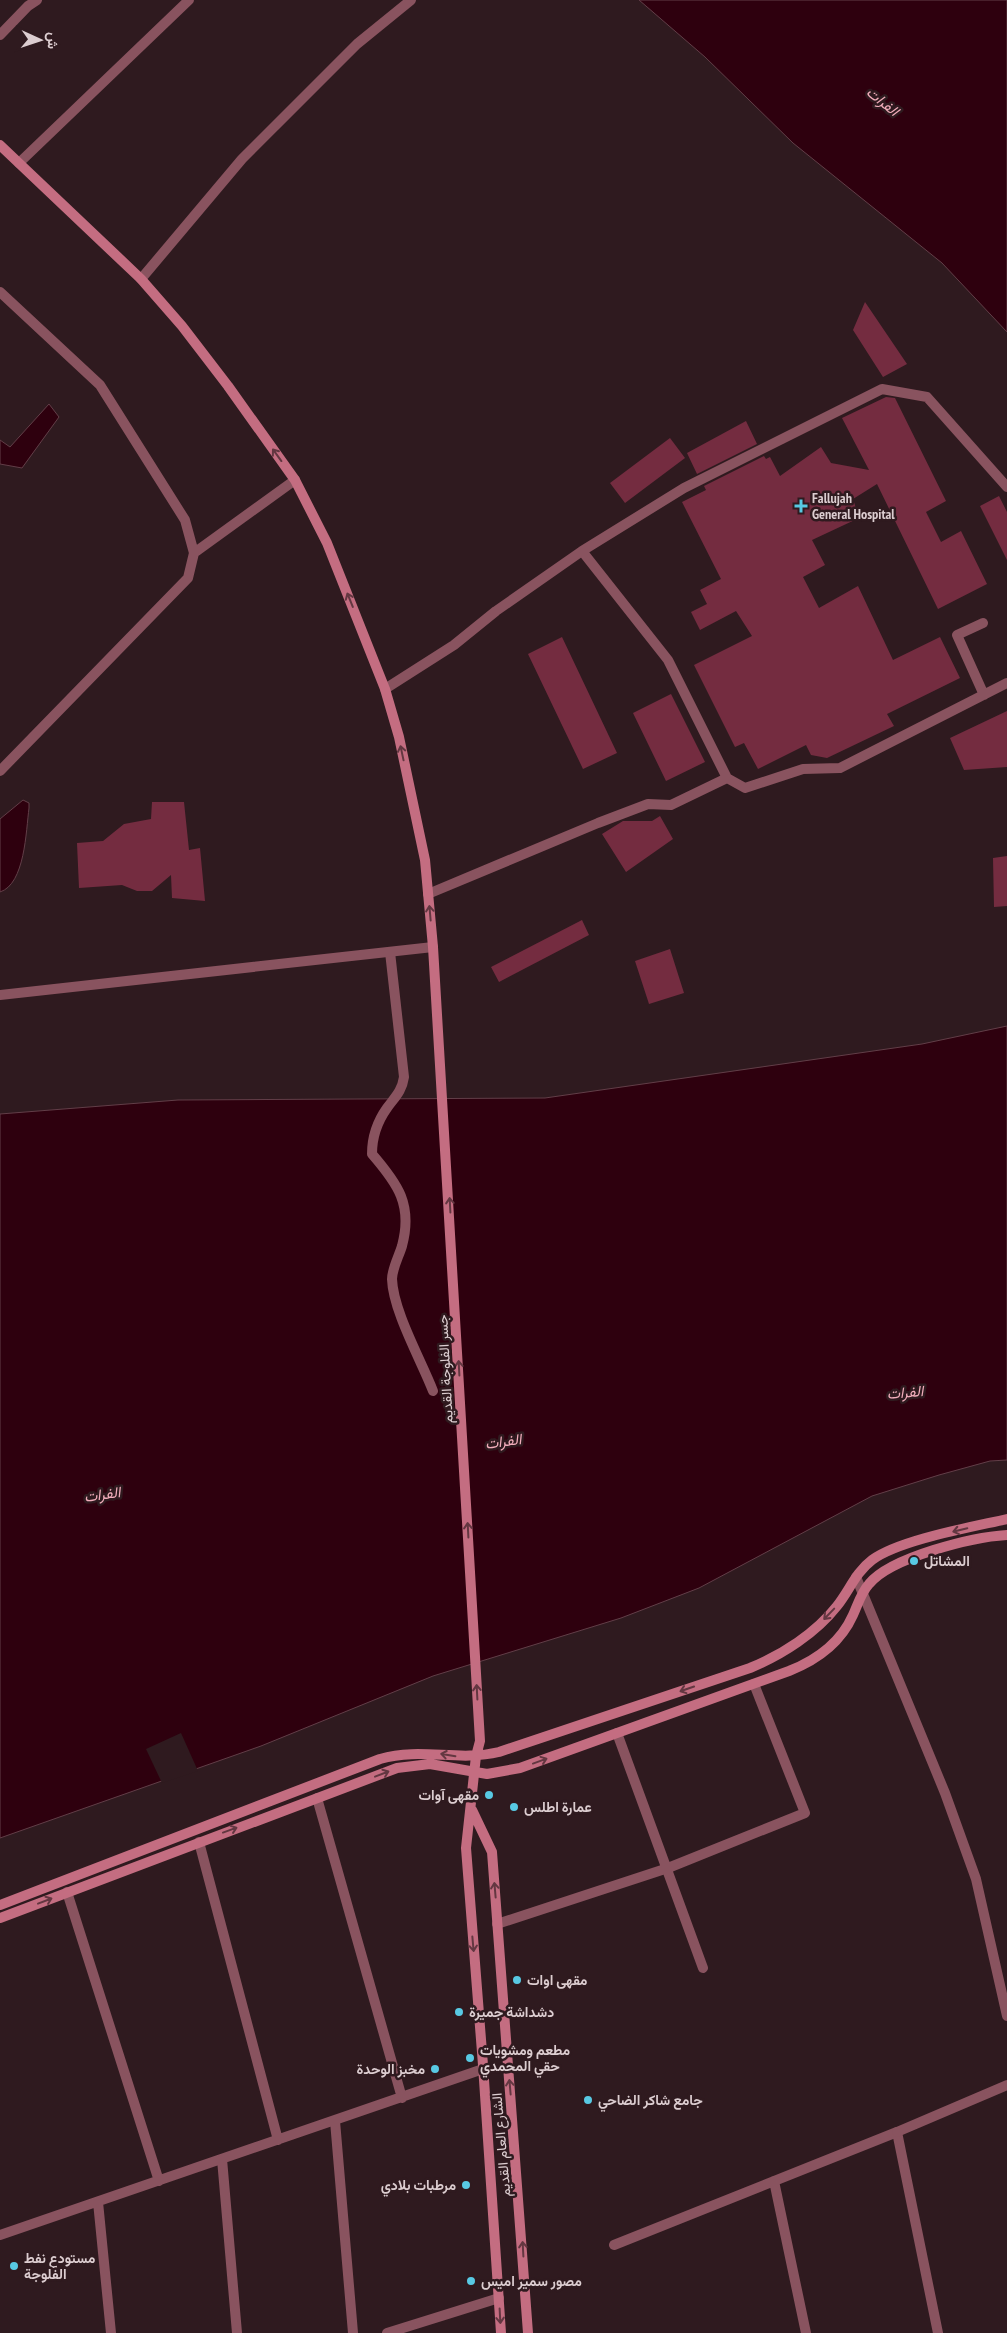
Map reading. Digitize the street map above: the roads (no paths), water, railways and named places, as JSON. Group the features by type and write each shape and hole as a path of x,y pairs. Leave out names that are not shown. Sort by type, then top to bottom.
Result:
{"main road":[{"name":"جسر الفلوجة القديم","path":"0,146 142,279 182,326 228,386 295,480 327,543 385,689 399,737 425,860 438,996 480,1741"},
{"path":"0,1905 380,1759 393,1755 422,1752 476,1756 499,1752 763,1663 800,1640 819,1624 836,1607 856,1577 871,1561 892,1549 1007,1519"},
{"path":"0,1918 408,1765 436,1764 474,1773 503,1772 520,1768 801,1667 822,1654 847,1628 862,1593 884,1571 912,1559 963,1542 1007,1535"},
{"name":"الشارع العام القديم","path":"480,1741 476,1756 472,1809 466,1848 483,2069 500,2333"},
{"name":"الشارع العام القديم","path":"472,1809 492,1852 528,2333"}],"street":[{"path":"0,35 28,6 37,0"},
{"path":"19,163 189,0"},
{"path":"142,279 242,158 357,44 411,0"},
{"path":"0,292 100,385 185,520 194,553 188,578 0,771"},
{"path":"385,689 454,645 496,611 582,551 684,488 882,389 927,397 1007,487"},
{"path":"194,553 295,480"},
{"path":"582,551 668,660 727,778 745,788 803,769 840,768 1007,683"},
{"path":"984,622 957,635 984,695"},
{"path":"428,894 631,810 648,804 671,805 727,778"},
{"path":"0,995 433,947"},
{"path":"390,952 404,1077 403,1088 386,1109 372,1138 372,1154 394,1179 406,1208 406,1229 392,1278 400,1311 433,1391"},
{"path":"856,1577 945,1792 976,1879 1007,2016"},
{"path":"498,1924 668,1868 805,1813 754,1684"},
{"path":"618,1733 703,1968"},
{"path":"317,1798 402,2098"},
{"path":"199,1842 278,2140"},
{"path":"67,1892 159,2181"},
{"path":"0,2235 483,2069"},
{"path":"614,2245 897,2132 1007,2085"},
{"path":"335,2120 354,2333"},
{"path":"897,2132 938,2333"},
{"path":"222,2159 237,2333"},
{"path":"774,2181 806,2333"},
{"path":"98,2202 111,2333"},
{"path":"387,2333 499,2298"}],"water":[{"name":"الفرات","path":"639,0 1007,0 1007,332 942,263 793,143 705,57"},
{"path":"49,404 59,417 22,468 0,464 0,440 10,447"},
{"path":"23,800 29,803 29,808 23,856 15,879 0,892 0,819"},
{"name":"الفرات","path":"1007,1026 1007,1460 990,1461 872,1496 699,1588 621,1618 433,1676 261,1746 0,1838 0,1114 178,1100 545,1098 922,1044"}],"place":[{"name":"Fallujah General Hospital","path":"801,506"},
{"name":"المشاتل","path":"914,1561"},
{"name":"مقهى آوات","path":"489,1795"},
{"name":"عمارة اطلس","path":"514,1807"},
{"name":"مقهى اوات","path":"517,1980"},
{"name":"دشداشة جميرة","path":"459,2012"},
{"name":"مطعم ومشويات حقي المحمدي","path":"470,2058"},
{"name":"مخبز الوحدة","path":"435,2069"},
{"name":"جامع شاكر الضاحي","path":"588,2100"},
{"name":"مرطبات بلادي","path":"466,2185"},
{"name":"مستودع نفط الفلوجة","path":"14,2266"},
{"name":"مصور سمير اميس","path":"471,2281"}]}
